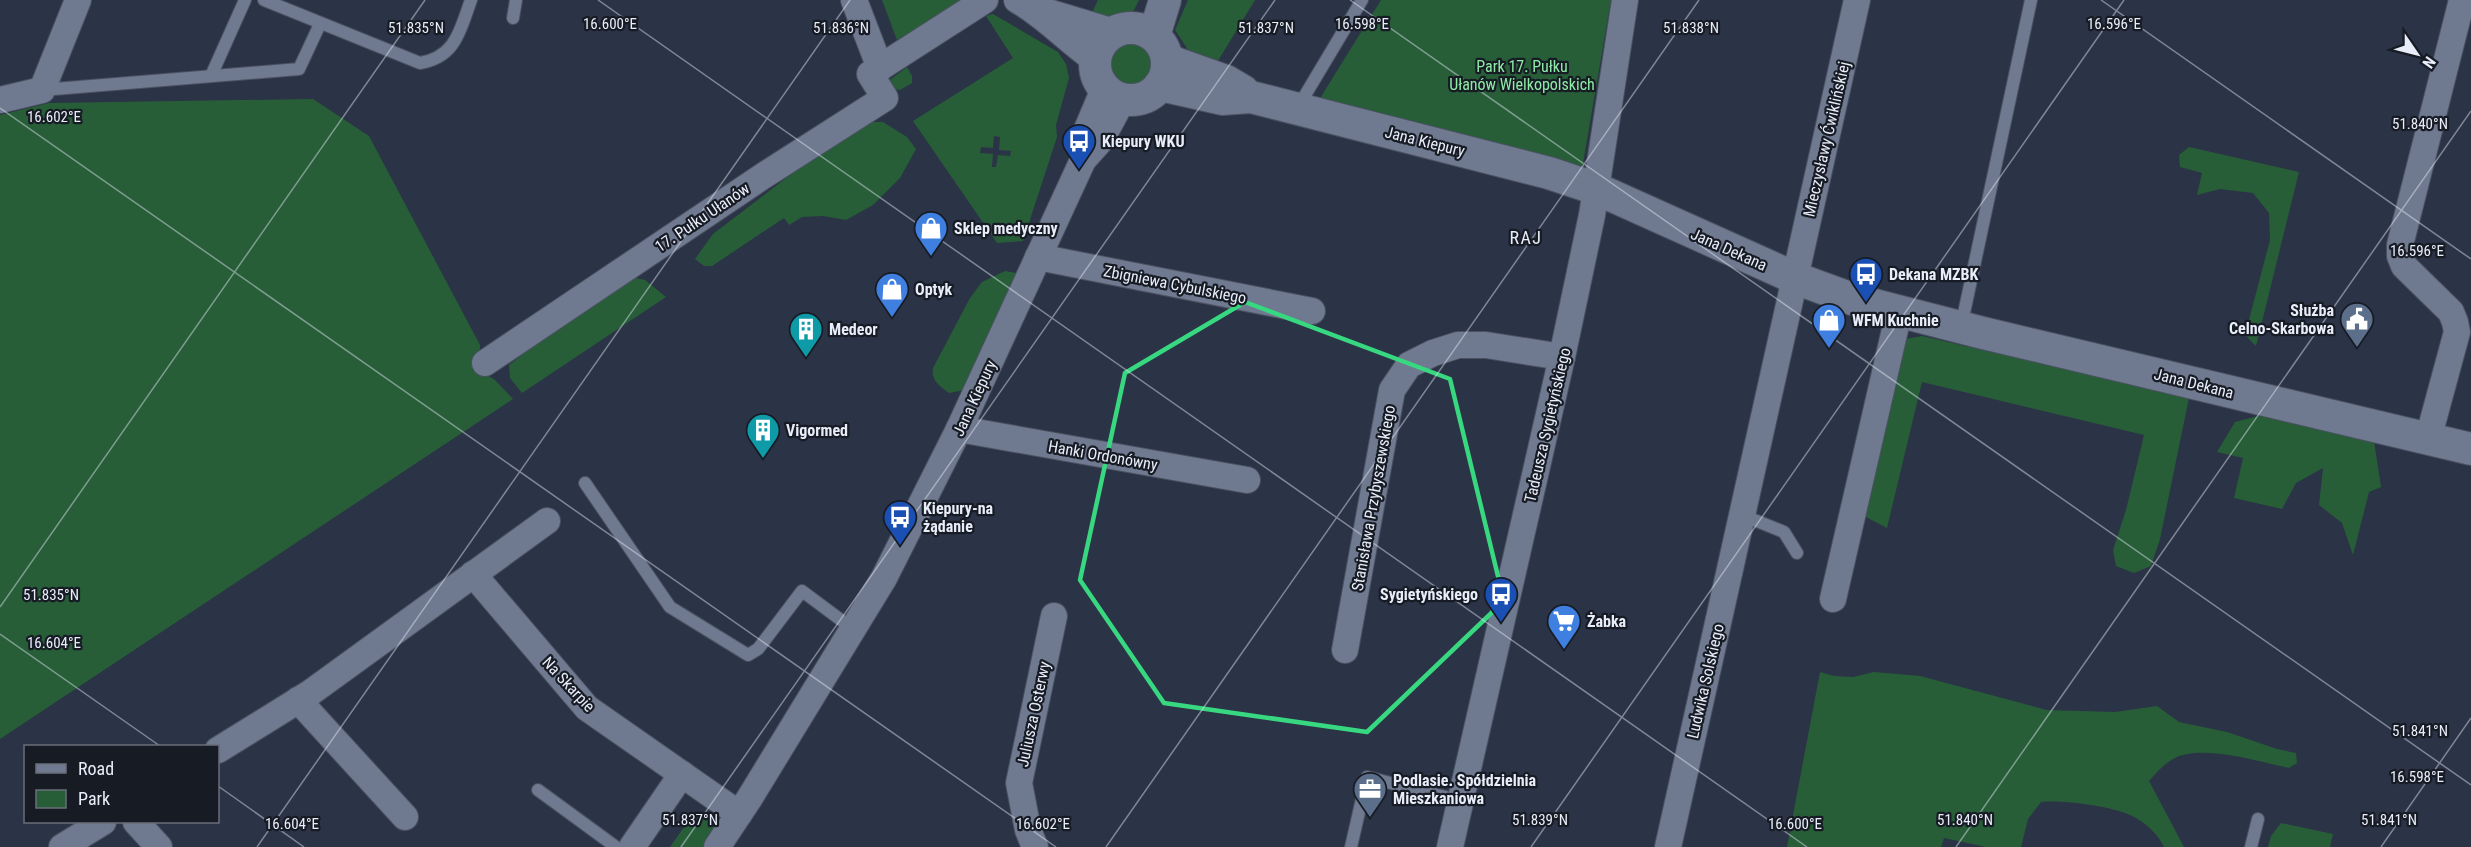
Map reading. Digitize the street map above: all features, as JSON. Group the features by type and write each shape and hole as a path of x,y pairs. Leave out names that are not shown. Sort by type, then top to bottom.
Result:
{"street":[{"path":"0,100 42,90 78,0"},
{"path":"854,0 875,71 985,0"},
{"path":"1023,3 1107,83 1140,99 1154,92 1146,40 1165,0"},
{"name":"Tadeusza Sygietyńskiego","path":"1450,847 1562,357 1597,189 1625,0"},
{"name":"Mieczysławy Ćwiklińskiej","path":"1795,278 1857,0"},
{"path":"2428,439 2457,332 2451,312 2404,266 2400,245 2462,0"},
{"path":"1023,3 1146,40"},
{"path":"1107,83 1102,42 1146,40"},
{"name":"Jana Kiepury","path":"1146,40 1222,99 1251,97 1550,173 1597,189"},
{"name":"17. Pułku Ułanów","path":"485,363 763,176 885,98 875,71"},
{"name":"Jana Kiepury","path":"717,847 884,578 959,429 1083,160 1101,140 1107,83"},
{"name":"Jana Dekana","path":"1597,189 1795,278 1855,300 2471,449"},
{"name":"Zbigniewa Cybulskiego","path":"1038,257 1312,311"},
{"name":"Ludwika Solskiego","path":"1668,847 1795,278"},
{"path":"1833,599 1899,312"},
{"name":"Stanisława Przybyszewskiego","path":"1345,650 1392,390 1409,365 1433,353 1458,345 1486,345 1562,357"},
{"name":"Hanki Ordonówny","path":"959,429 1247,480"},
{"path":"219,749 298,700 547,521"},
{"name":"Na Skarpie","path":"473,574 587,708 739,814"},
{"name":"Juliusza Osterwy","path":"1035,847 1028,830 1018,783 1054,616"},
{"path":"298,700 405,817"},
{"path":"632,847 682,774"},
{"path":"62,847 101,823"},
{"path":"137,823 159,847"}],"lane":[{"path":"211,76 245,0"},
{"path":"264,0 420,63 435,61 456,41 471,0"},
{"path":"513,18 516,0"},
{"path":"1297,109 1362,0"},
{"path":"1961,327 2031,0"},
{"path":"42,90 299,69 321,24"},
{"path":"585,483 670,607 748,655 758,649 802,591 853,629"},
{"path":"1742,515 1784,532 1797,553"},
{"path":"1351,847 1367,777 1461,801"},
{"path":"538,790 616,847"},
{"path":"2251,847 2258,819"}],"highlighted area":[{"path":"1245,302 1450,379 1504,601 1367,732 1164,703 1080,580 1125,373"}],"green space":[{"path":"882,0 963,0 897,40"},
{"path":"1098,0 1139,0 1129,20 1090,17"},
{"path":"1188,0 1255,0 1213,69 1194,59 1175,30"},
{"name":"Park 17. Pułku Ułanów Wielkopolskich","path":"1381,0 1611,0 1582,169 1317,103"},
{"path":"993,14 1058,52 1066,64 1069,78 1056,125 1057,137 1023,241 997,243 913,121 1013,58 986,16","holes":["994,136 1000,137 999,150 1011,151 1010,156 998,155 996,167 992,167 993,154 980,153 981,147 993,148"]},
{"path":"1134,42 1146,48 1151,56 1151,74 1146,82 1138,87 1124,88 1116,85 1109,78 1106,60 1109,52 1116,45"},
{"path":"907,67 912,76 912,83 900,90 895,89 887,82"},
{"path":"313,99 369,136 480,345 479,370 495,380 513,399 0,739 0,115 49,103"},
{"path":"859,122 883,122 907,137 916,149 900,178 873,205 846,220 823,216 802,217 789,225 784,218 712,266 704,266 695,259 713,234"},
{"path":"2189,147 2299,172 2256,346 2245,335 2270,240 2269,213 2253,193 2220,189 2197,195 2202,173 2180,167 2179,155"},
{"path":"1005,271 1016,273 1017,277 964,390 949,393 935,380 933,368 970,298 982,282"},
{"path":"631,277 645,280 666,297 522,393 510,378 509,365 531,348 548,330"},
{"path":"1922,336 2189,398 2160,539 2151,566 2134,573 2116,566 2113,550 2126,510 2144,435 1922,382 1887,528 1864,516 1905,339"},
{"path":"2262,415 2374,441 2381,487 2369,492 2353,555 2342,523 2319,505 2323,468 2296,483 2282,509 2234,498 2243,458 2217,452 2235,422"},
{"path":"1820,672 1834,676 1853,677 1874,672 1920,676 2047,710 2115,712 2157,706 2179,722 2227,732 2296,753 2297,763 2289,768 2230,755 2198,753 2185,755 2166,763 2149,781 2184,847 2164,847 2145,824 2121,812 2086,804 2041,802 2028,819 2021,847 1986,847 1944,838 1941,847 1787,847"},
{"path":"701,815 709,816 715,832 708,847 670,847 689,820"},
{"path":"2281,823 2333,834 2330,847 2268,847 2271,836"}],"place":[{"name":"Kiepury WKU","path":"1079,170"},
{"name":"Sklep medyczny","path":"931,257"},
{"name":"Dekana MZBK","path":"1866,303"},
{"name":"Optyk","path":"892,318"},
{"name":"Służba Celno-Skarbowa","path":"2357,348"},
{"name":"WFM Kuchnie","path":"1829,349"},
{"name":"Medeor","path":"806,358"},
{"name":"Vigormed","path":"763,459"},
{"name":"Kiepury-na żądanie","path":"900,546"},
{"name":"Sygietyńskiego","path":"1501,623"},
{"name":"Żabka","path":"1564,650"},
{"name":"Podlasie. Spółdzielnia Mieszkaniowa","path":"1370,818"}],"district":[{"name":"RAJ","path":"1526,238"}]}
